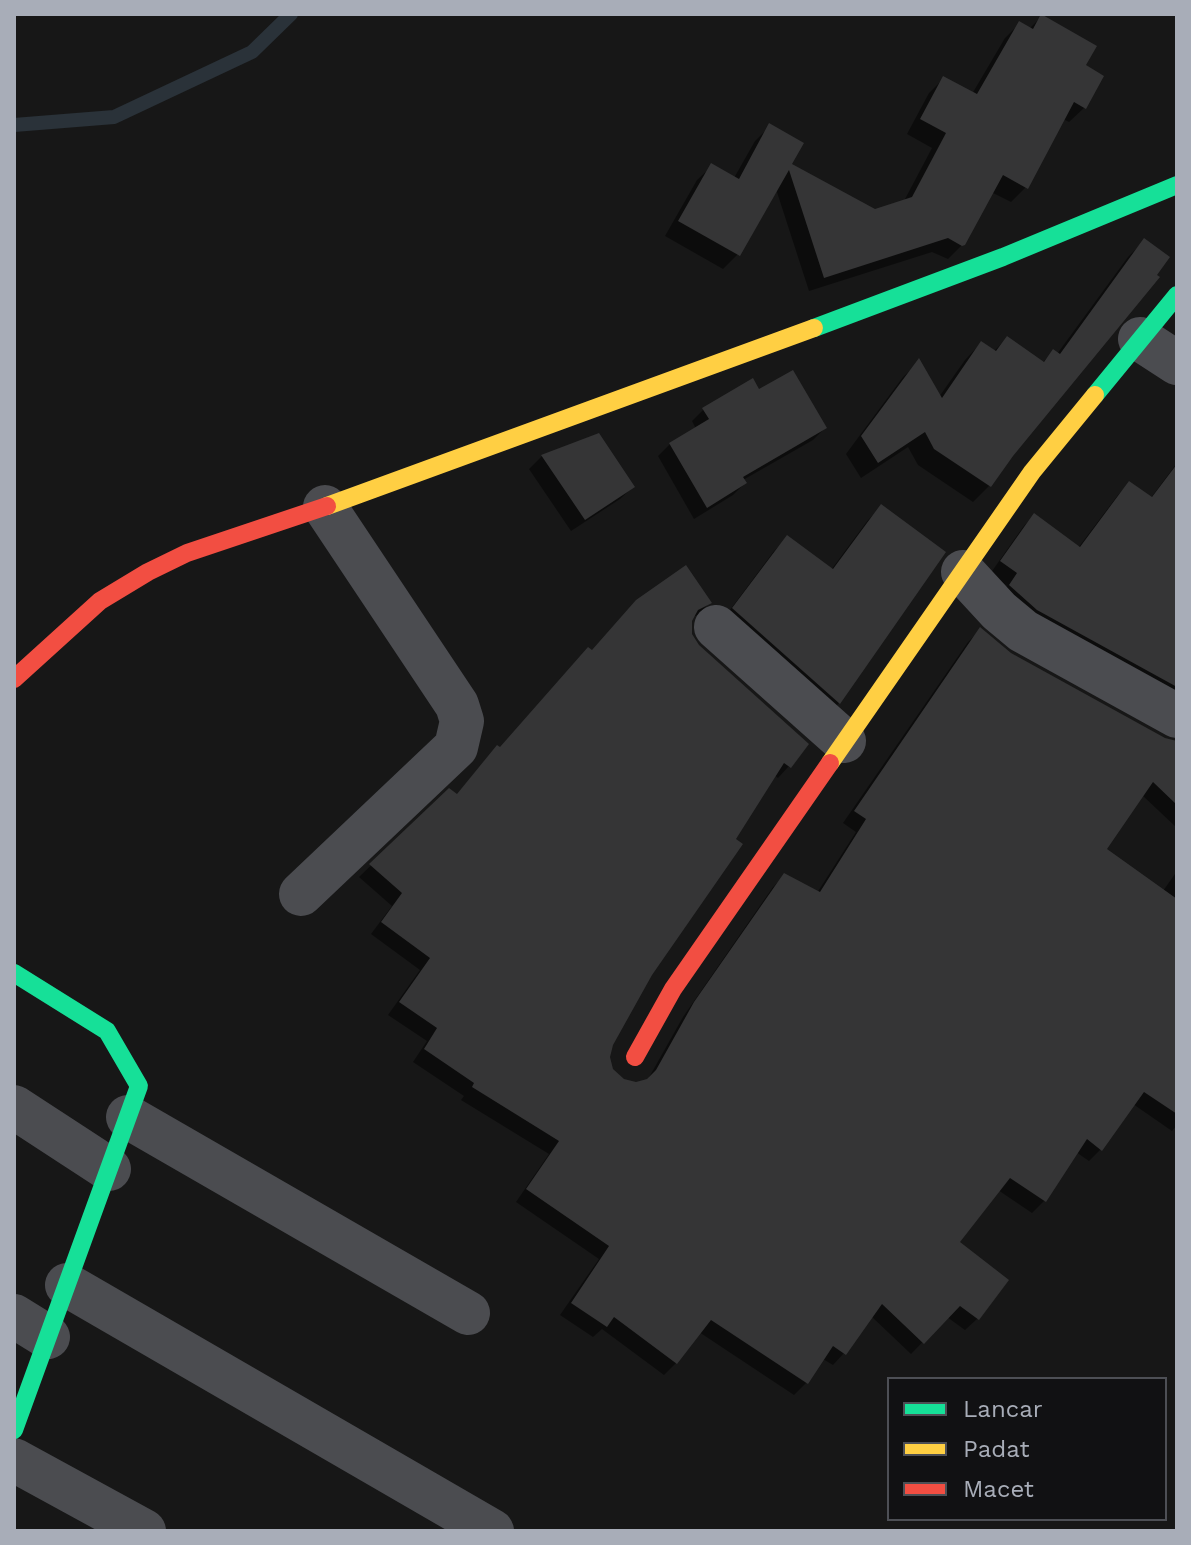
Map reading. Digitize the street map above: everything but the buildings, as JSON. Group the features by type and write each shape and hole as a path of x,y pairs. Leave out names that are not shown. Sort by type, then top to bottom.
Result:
{"street":[{"path":"14,679 100,601 187,553 325,507 893,299 1177,185"},
{"path":"635,1057 673,989 1032,472 1177,295"},
{"path":"1140,339 1177,363"},
{"path":"301,894 456,747 462,721 457,705 325,507"},
{"path":"963,572 999,611 1023,631 1177,716"},
{"path":"716,627 844,741"},
{"path":"14,973 107,1031 139,1086 67,1285 31,1326 14,1430"},
{"path":"14,1107 109,1169"},
{"path":"128,1117 468,1313"},
{"path":"67,1285 492,1531"},
{"path":"14,1460 144,1531"}],"waterway":[{"path":"14,125 114,117 252,52 291,14"}],"traffic: fast":[{"path":"814,328 1003,257 1177,185"},
{"path":"1095,395 1177,295"},
{"path":"14,973 107,1031 139,1086 14,1430"}],"traffic: slow":[{"path":"327,506 814,328"},
{"path":"830,763 1032,472 1095,395"}],"traffic: jam":[{"path":"14,679 100,601 148,572 187,553 327,506"},
{"path":"635,1057 673,989 830,763"}]}
